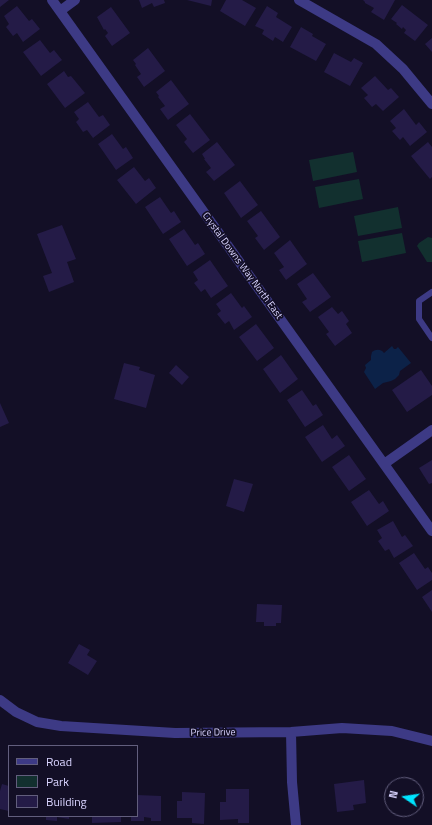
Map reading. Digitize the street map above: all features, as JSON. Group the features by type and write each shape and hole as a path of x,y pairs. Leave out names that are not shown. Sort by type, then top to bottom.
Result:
{"street":[{"name":"Crystal Downs Way North East","path":"52,0 432,531"},
{"path":"60,11 75,0"},
{"path":"299,0 376,44 403,68 432,104"},
{"path":"384,464 432,430"},
{"name":"Price Drive","path":"0,700 16,712 37,722 61,726 175,733 292,732 342,728 392,731 432,741"},
{"path":"292,732 292,782 296,825"}],"lane":[{"path":"432,292 420,301 419,319 432,338"}],"green space":[{"path":"353,152 357,172 313,181 309,160"},
{"path":"359,179 363,199 319,208 315,187"},
{"path":"398,207 402,228 358,236 354,216"},
{"path":"402,233 406,253 362,262 358,241"},
{"path":"428,237 432,238 432,262 427,262 417,246"}],"water":[{"path":"392,346 394,349 398,347 411,363 400,371 399,375 395,379 383,383 375,389 364,372 366,368 365,365 371,360 372,352 378,350 384,353"}],"building":[{"path":"0,0 9,0 0,7"},
{"path":"139,0 164,0 165,3 154,7 152,3 142,8"},
{"path":"187,0 212,0 211,6"},
{"path":"226,0 242,0 256,8 245,26 220,11"},
{"path":"363,0 395,0 384,20 371,12 374,8 365,3"},
{"path":"402,5 428,25 415,41 404,33 406,30 403,27 402,29 391,19"},
{"path":"17,6 29,21 32,19 40,29 23,42 17,33 13,36 6,27 9,24 4,16"},
{"path":"267,6 278,13 276,17 292,27 283,42 275,37 273,41 262,34 264,30 255,26"},
{"path":"111,7 130,33 112,46 105,36 108,33 105,29 104,30 97,17"},
{"path":"301,27 313,34 312,36 326,44 316,61 290,47"},
{"path":"432,38 432,52 425,44"},
{"path":"40,40 50,53 54,50 62,60 41,76 23,52"},
{"path":"148,48 165,71 144,87 137,77 141,74 133,60"},
{"path":"334,53 351,62 354,58 363,63 350,86 324,72"},
{"path":"64,71 68,77 71,76 85,93 65,108 47,84"},
{"path":"375,76 388,90 391,88 399,97 383,111 376,104 372,107 364,98 368,95 361,88"},
{"path":"171,80 189,104 168,120 160,109 165,106 156,92"},
{"path":"88,102 99,117 103,115 110,125 93,138 87,130 83,132 76,122 79,119 74,112"},
{"path":"404,109 416,125 419,122 427,132 410,146 403,137 400,140 392,131 396,128 390,121"},
{"path":"190,114 210,140 193,153 184,142 187,139 176,125"},
{"path":"112,134 123,149 126,147 133,158 116,170 98,144"},
{"path":"217,142 235,165 214,181 206,172 211,168 202,154"},
{"path":"428,142 432,147 432,177 430,179 411,156"},
{"path":"134,167 145,181 149,178 156,188 136,204 117,180"},
{"path":"240,181 258,205 241,218 224,193"},
{"path":"160,197 171,213 174,211 181,222 163,234 145,207"},
{"path":"261,211 280,237 264,250 255,238 258,236 247,221"},
{"path":"62,225 76,259 67,262 74,282 49,292 43,276 52,273 37,234"},
{"path":"184,229 195,245 198,243 205,254 187,266 169,239"},
{"path":"290,240 307,264 286,280 279,270 284,267 274,253"},
{"path":"210,260 228,286 211,298 205,289 201,292 194,283 198,280 193,272"},
{"path":"313,273 331,297 310,312 302,302 307,299 297,284"},
{"path":"231,293 242,308 244,306 252,317 234,330 229,321 225,324 217,314 221,311 216,304"},
{"path":"332,307 338,314 342,311 349,321 346,324 352,333 335,346 326,334 329,332 318,317"},
{"path":"256,324 274,348 257,361 239,337"},
{"path":"281,355 298,379 280,393 263,369"},
{"path":"124,363 140,367 139,370 155,375 146,408 114,399"},
{"path":"176,365 189,377 182,385 169,373"},
{"path":"421,370 432,386 432,395 407,412 392,390"},
{"path":"302,390 313,406 316,404 323,415 305,427 287,400"},
{"path":"0,403 9,423 0,427"},
{"path":"323,425 332,439 337,435 345,446 322,462 305,437"},
{"path":"349,455 366,479 349,491 332,467"},
{"path":"432,460 432,483 429,484 419,468"},
{"path":"234,479 253,484 244,512 226,506"},
{"path":"369,490 379,504 383,501 389,511 367,526 351,502"},
{"path":"393,521 402,537 405,535 413,546 394,558 389,549 385,551 378,541 382,538 377,530"},
{"path":"414,553 425,569 428,567 432,573 432,580 417,590 399,563"},
{"path":"432,590 432,612 422,597"},
{"path":"257,604 282,605 281,623 276,623 276,626 264,626 264,622 256,622"},
{"path":"79,644 90,650 87,655 97,661 88,675 68,663"},
{"path":"364,780 366,803 353,805 354,810 337,812 334,784"},
{"path":"2,784 8,786 8,811 0,809 0,791"},
{"path":"226,789 249,789 249,823 238,823 238,819 220,820 220,802 226,802"},
{"path":"182,792 205,793 204,824 192,823 192,818 177,818 177,801 182,801"},
{"path":"138,795 161,796 161,821 151,821 151,818 144,817 144,821 131,821 131,817 138,817"},
{"path":"46,817 57,817 57,821 46,820"},
{"path":"57,817 69,817 69,819"},
{"path":"92,817 121,817 121,822 92,823"}]}
